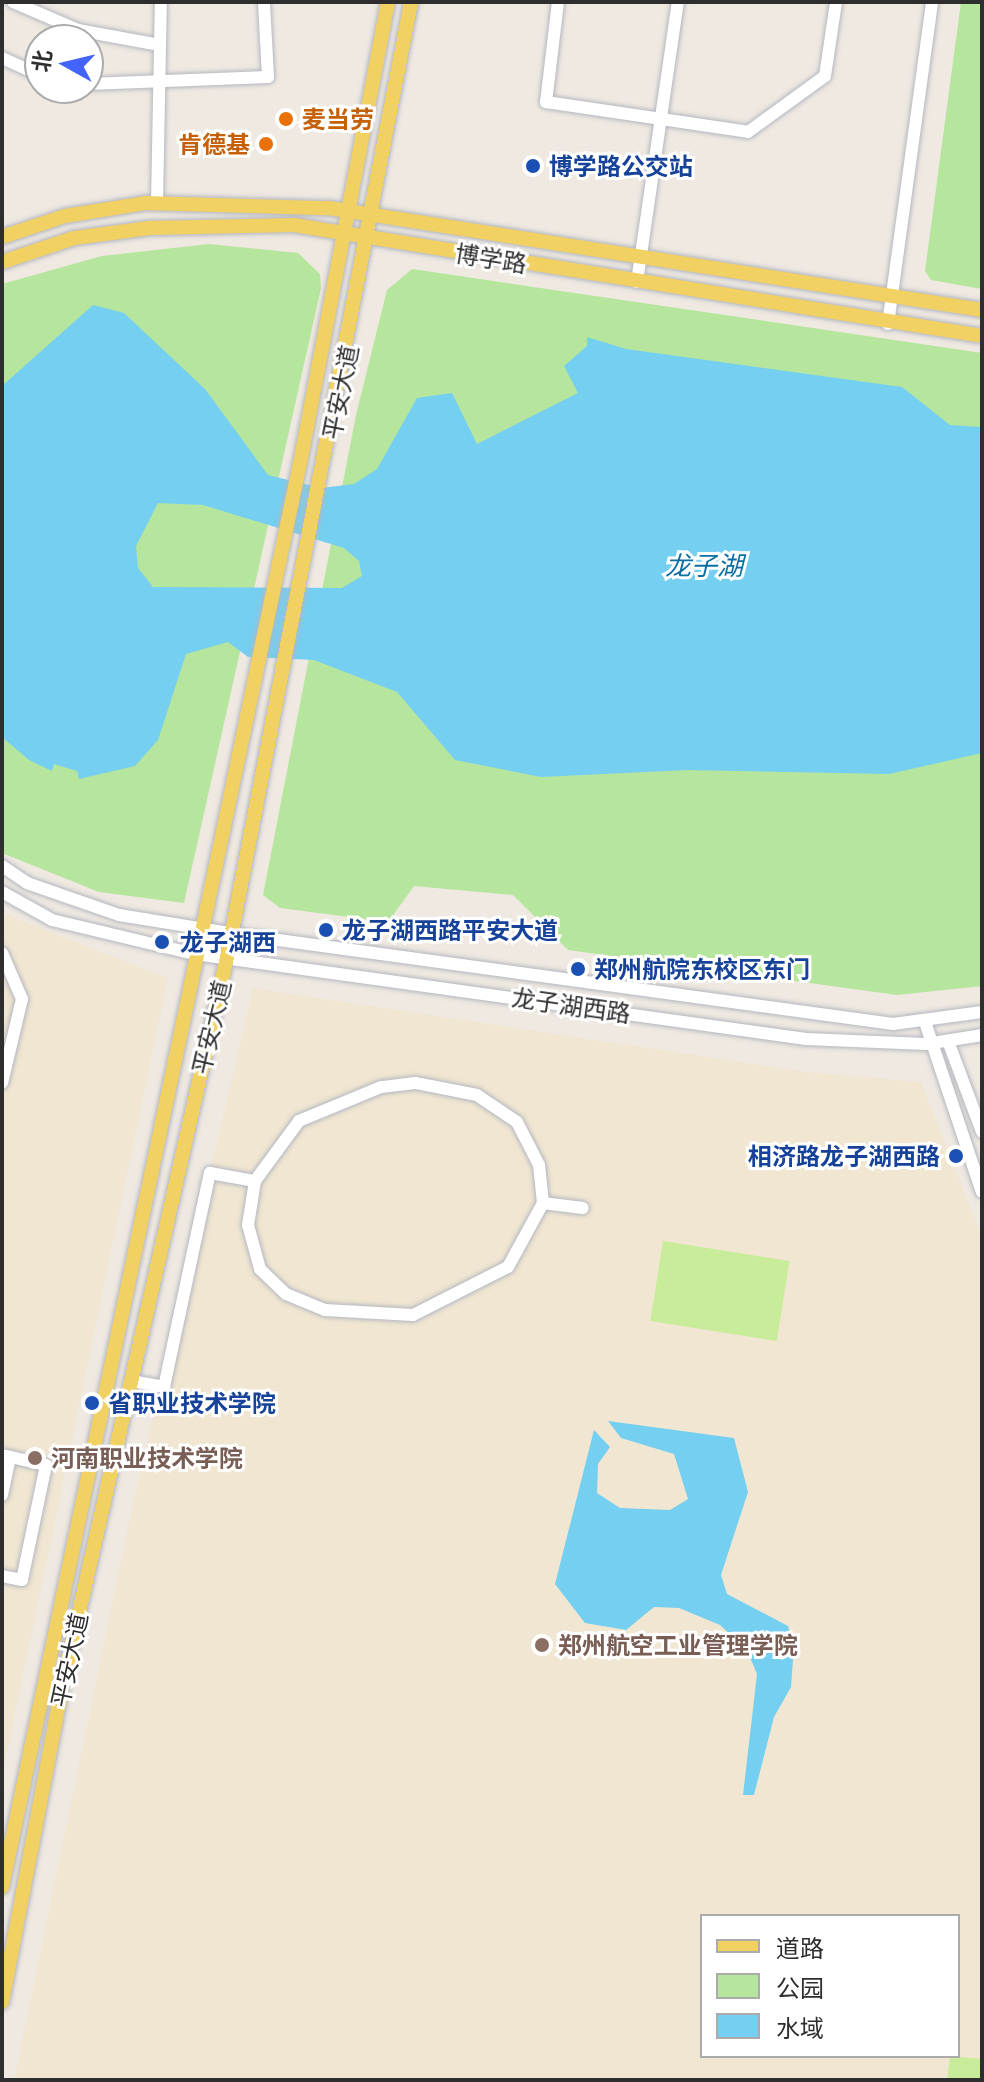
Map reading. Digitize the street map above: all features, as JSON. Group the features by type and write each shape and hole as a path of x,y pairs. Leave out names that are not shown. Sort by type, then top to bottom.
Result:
{"main road":[{"name":"平安大道","path":"2,1887 253,669 301,458 347,233 388,2"},
{"name":"平安大道","path":"2,2002 131,1381 227,957 375,214 411,2"},
{"name":"博学路","path":"2,237 65,216 157,203 351,211 982,310"},
{"name":"博学路","path":"2,262 74,238 149,228 294,225 888,324 982,336"}],"street":[{"path":"13,2 40,15 105,37 160,45"},
{"path":"40,15 46,2"},
{"path":"157,203 161,2"},
{"path":"104,84 268,77 264,2"},
{"path":"558,2 546,102 748,132 825,76 836,2"},
{"path":"637,282 678,2"},
{"path":"888,324 932,2"},
{"path":"2,58 24,68"},
{"name":"龙子湖西路","path":"2,866 27,883 119,915 231,932 606,987 925,1022 982,1012"},
{"name":"龙子湖西路","path":"2,892 52,920 195,954 806,1039 926,1044 982,1035"},
{"path":"2,953 22,999 2,1083"},
{"path":"925,1022 926,1044 982,1192"},
{"path":"948,1041 982,1132"},
{"path":"415,1083 477,1095 517,1122 539,1165 543,1203 508,1267 413,1315 372,1316 325,1310 286,1294 260,1269 248,1225 255,1181 299,1121 381,1087 415,1083"},
{"path":"131,1381 164,1387 210,1173 255,1181"},
{"path":"543,1203 583,1208"},
{"path":"2,1495 6,1456 46,1465 22,1580 2,1576"}],"shaded area":[{"name":"河南职业技术学院","path":"2,913 168,978 2,1776"},
{"name":"郑州航空工业管理学院","path":"253,988 806,1072 921,1082 982,1237 982,2080 14,2080 130,1517"}],"green space":[{"path":"961,2 982,2 982,289 931,280 925,271"},
{"path":"209,244 298,253 320,274 321,288 184,903 99,892 2,853 2,284 102,256"},
{"path":"412,269 982,353 982,986 897,995 568,950 513,895 414,886 388,922 280,908 263,895 356,415 387,290"},
{"path":"663,1241 789,1261 777,1341 650,1321"},
{"path":"950,2058 982,2059 982,2080 947,2080"}],"water":[{"name":"龙子湖","path":"93,305 124,313 205,389 268,475 321,488 354,484 377,469 417,398 452,393 477,444 578,393 564,366 587,346 587,337 626,349 902,387 950,425 982,427 982,753 889,774 688,770 541,777 455,760 397,692 314,660 248,657 228,642 186,654 158,740 135,766 79,779 77,771 54,764 52,771 29,760 2,737 2,386","holes":["158,503 203,505 344,548 359,561 362,576 342,588 153,587 138,568 136,546"]},
{"path":"608,1421 734,1438 748,1492 721,1575 727,1594 788,1626 794,1646 791,1687 774,1717 754,1795 743,1795 757,1674 747,1650 720,1625 679,1608 654,1607 626,1630 585,1623 555,1584 594,1430 610,1447 598,1464 597,1493 620,1508 670,1510 688,1499 674,1454 621,1438"}],"place":[{"name":"麦当劳","path":"286,119"},
{"name":"肯德基","path":"266,144"},
{"name":"博学路公交站","path":"533,166"},
{"name":"龙子湖西路平安大道","path":"326,930"},
{"name":"龙子湖西","path":"162,942"},
{"name":"郑州航院东校区东门","path":"578,969"},
{"name":"相济路龙子湖西路","path":"956,1156"},
{"name":"省职业技术学院","path":"92,1403"},
{"name":"河南职业技术学院","path":"35,1458"},
{"name":"郑州航空工业管理学院","path":"542,1645"}]}
